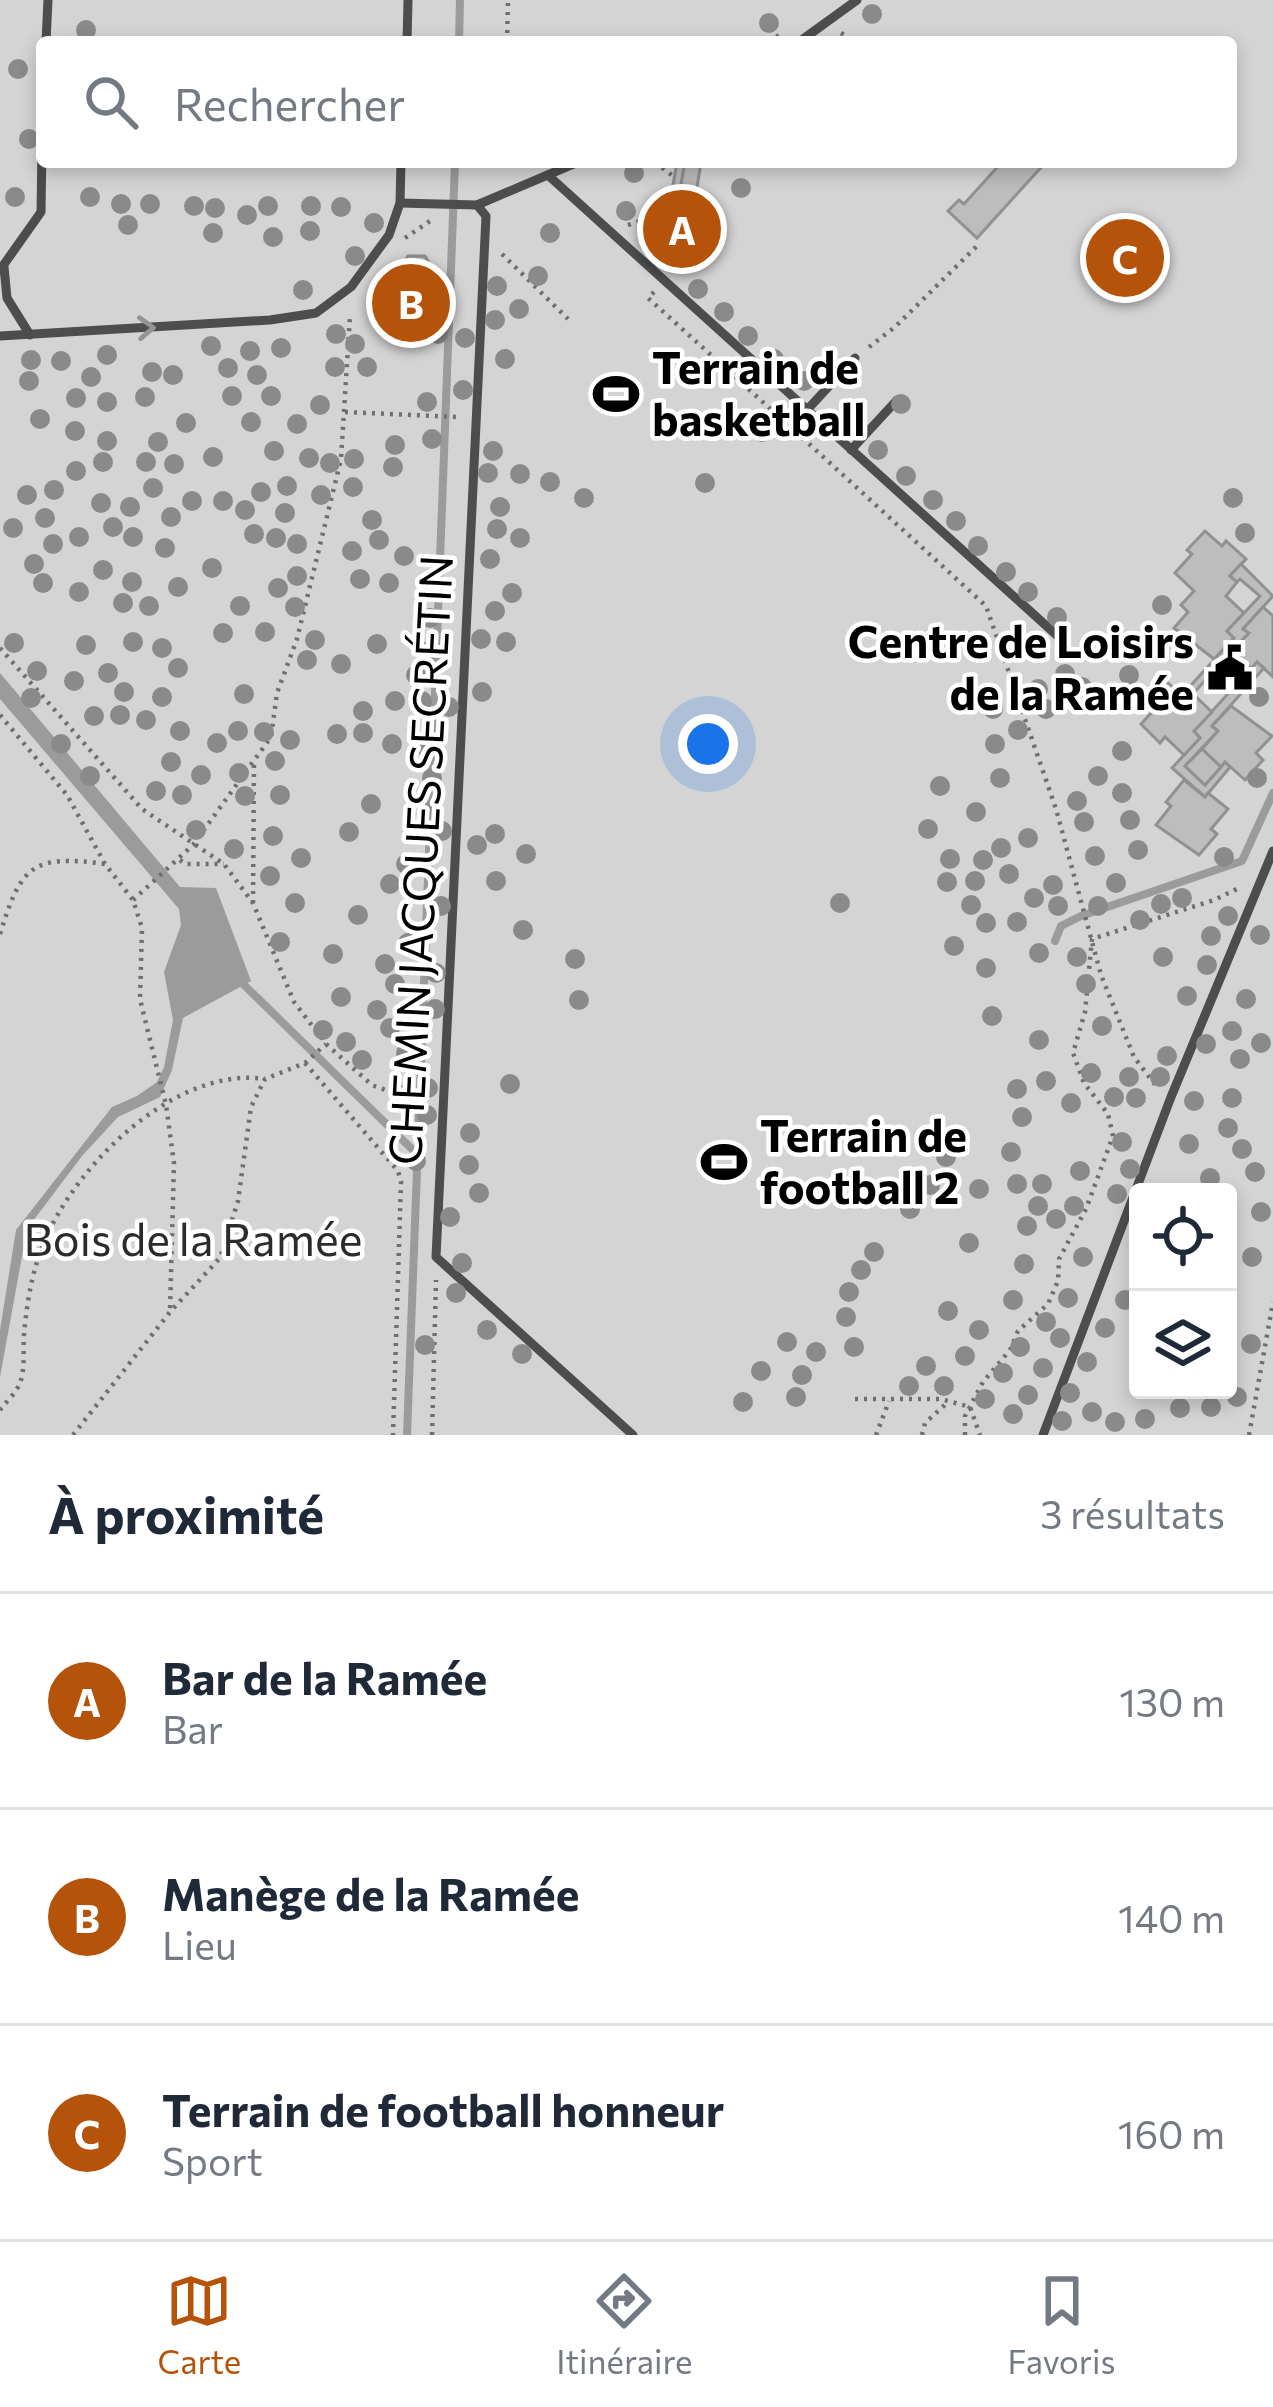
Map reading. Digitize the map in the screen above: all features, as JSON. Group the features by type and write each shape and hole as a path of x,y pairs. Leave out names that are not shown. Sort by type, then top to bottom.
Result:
{"lane":[{"path":"46,36 48,0"},
{"path":"406,36 408,0"},
{"path":"807,36 857,0"},
{"path":"30,334 7,298 2,268 41,212 42,168"},
{"path":"0,336 270,320 316,313 351,287 388,235 400,203 401,168"},
{"path":"400,203 471,204 567,168"},
{"path":"550,177 1062,640"},
{"name":"CHEMIN JACQUES SECRÉTIN","path":"436,1257 487,216 471,204"},
{"path":"807,410 855,358"},
{"path":"851,450 898,400"},
{"path":"1043,1435 1172,1097 1273,850"},
{"path":"436,1257 633,1435"},
{"path":"1048,1423 1055,1435"}],"path":[{"path":"507,36 508,0"},
{"path":"663,168 674,177"},
{"path":"615,236 621,227 668,212"},
{"path":"484,239 568,319"},
{"path":"855,358 895,327 979,244"},
{"path":"664,281 648,298 986,606 1056,808 1101,975 1134,1057 1153,1083 1172,1097"},
{"path":"133,900 193,845 271,737 277,693 297,639 330,513 345,412 350,316"},
{"path":"345,412 450,417"},
{"path":"807,442 823,425"},
{"path":"0,648 142,809 224,864 253,903 294,1002 326,1044 371,1085 414,1104 428,1105"},
{"path":"0,715 67,795 105,864 133,900 142,928 140,998 166,1105 174,1162 170,1312"},
{"path":"253,903 254,765"},
{"path":"0,934 14,890 27,871 50,860 105,864"},
{"path":"180,860 224,864"},
{"path":"1092,939 1214,900 1262,877"},
{"path":"965,1435 970,1407 983,1382 1010,1350 1018,1331 1048,1304 1058,1281 1059,1259 1087,1209 1113,1136 1108,1114 1084,1083 1073,1052 1085,1012 1092,939"},
{"path":"0,1410 20,1385 37,1261 63,1202 101,1155 139,1118 198,1089 250,1077 265,1079 305,1063 326,1044"},
{"path":"305,1063 398,1172 401,1182 393,1435"},
{"path":"73,1435 170,1312 220,1258 238,1201 251,1107 265,1079"},
{"path":"432,1435 436,1257"},
{"path":"1249,1435 1273,1302"},
{"path":"855,1399 949,1401 970,1407"},
{"path":"876,1435 890,1399"},
{"path":"922,1435 925,1423 949,1401"},
{"path":"970,1407 980,1435"}],"green space":[{"name":"Bois de la Ramée","path":"0,0 1273,0 1273,1435 0,1435"}],"shaded area":[{"path":"0,673 180,887 216,888 251,981 183,1018 172,1070 160,1097 118,1117 27,1229 0,1377 0,1330 16,1230 112,1107 157,1082 173,1020 164,972 181,925 179,909 0,699"}],"building":[{"path":"676,168 684,168 680,191 696,194 692,218 676,215 672,240 687,242 686,252 662,248"},
{"path":"684,168 700,168 696,194 680,191"},
{"path":"997,168 1041,168 977,238 948,211 959,200 964,204"},
{"path":"676,215 692,218 687,242 672,240"},
{"path":"408,256 425,256 433,270 423,284 409,282 400,268"},
{"path":"387,288 436,288 435,319 387,318"},
{"path":"1205,531 1246,559 1230,576 1237,582 1226,596 1244,613 1227,631 1234,638 1214,659 1174,628 1188,612 1181,605 1194,591 1175,573 1192,554 1187,550"},
{"path":"1241,564 1273,596 1243,629 1249,633 1187,700 1182,695 1234,638 1227,631 1260,596 1230,576"},
{"path":"1263,607 1273,616 1273,677 1257,662 1252,669 1232,651 1249,633 1243,629"},
{"path":"1257,662 1264,668 1212,726 1218,731 1185,766 1205,785 1225,762 1230,767 1205,797 1172,768 1200,738 1194,731"},
{"path":"1168,683 1187,700 1193,694 1212,712 1194,731 1200,738 1184,755 1165,737 1160,743 1141,724 1155,709 1149,703"},
{"path":"1231,706 1272,736 1256,753 1263,760 1245,780 1202,749 1218,731 1212,726"},
{"path":"1202,749 1221,767 1205,785 1185,766"},
{"path":"1184,780 1228,809 1211,829 1217,834 1199,855 1156,825 1171,806 1166,802"}],"waterway":[{"path":"459,36 460,0"},
{"path":"407,1435 455,168"},
{"path":"1055,941 1061,926 1081,916 1242,861 1273,793"},
{"path":"239,980 417,1154"}],"place":[{"name":"Bar de la Ramée","path":"682,229"},
{"name":"Terrain de football honneur","path":"1125,258"},
{"name":"Manège de la Ramée","path":"411,303"},
{"name":"Terrain de basketball","path":"616,394"},
{"name":"Centre de Loisirs de la Ramée","path":"1230,668"},
{"name":"Terrain de football 2","path":"724,1162"}]}
